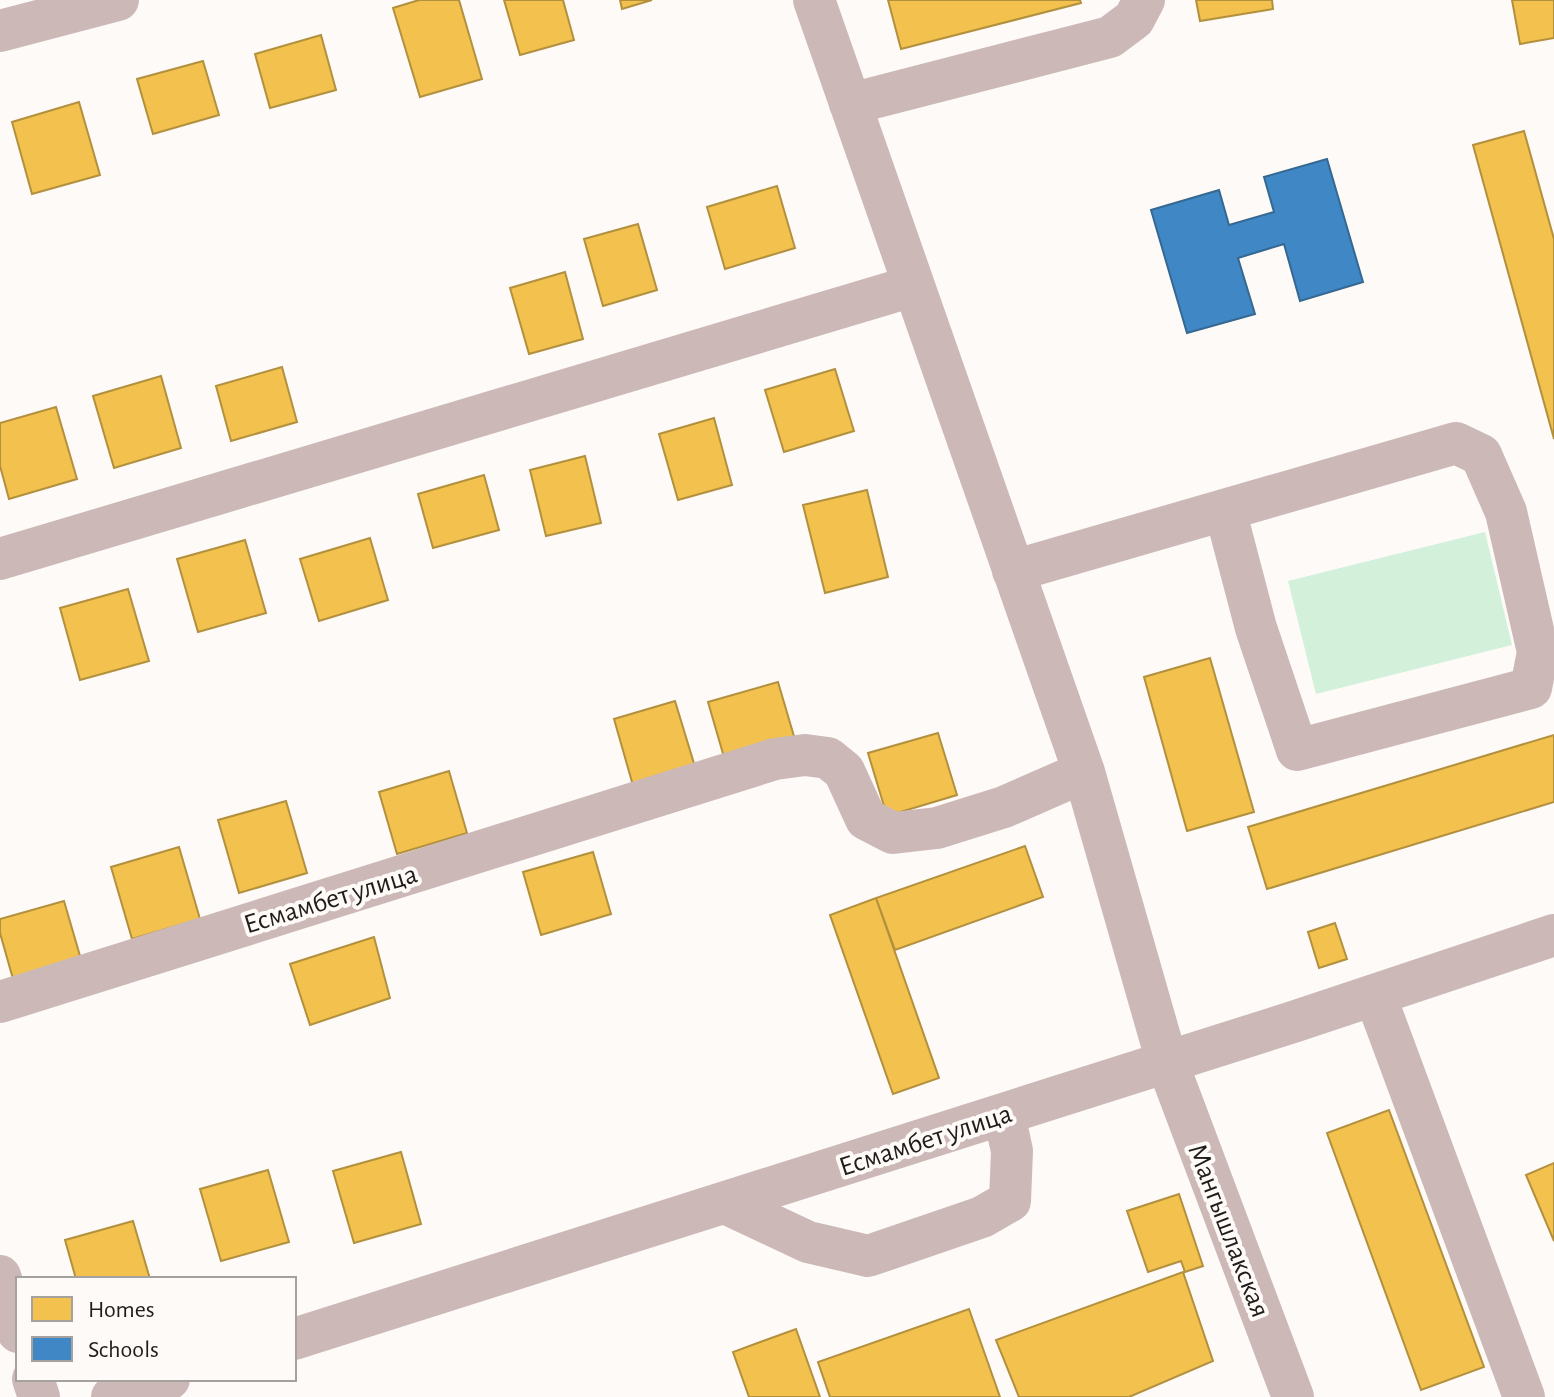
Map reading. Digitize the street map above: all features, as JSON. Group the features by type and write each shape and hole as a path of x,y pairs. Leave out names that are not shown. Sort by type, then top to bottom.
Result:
{"street":[{"path":"0,31 118,0"},
{"name":"Мангышлакская","path":"814,0 1084,772 1167,1062 1293,1397"},
{"path":"850,104 1110,37 1134,19 1144,0"},
{"path":"0,559 913,286"},
{"path":"1013,571 1456,443 1481,455 1506,512 1538,652 1531,688 1297,750 1256,628 1225,510"},
{"name":"Есмамбет улица","path":"0,1002 775,759 805,755 828,758 844,771 866,819 893,833 937,828 1004,807 1084,772"},
{"name":"Есмамбет улица","path":"296,1338 1167,1062 1554,935"},
{"path":"1375,995 1524,1397"},
{"path":"725,1203 808,1242 868,1256 982,1217 1010,1201 1012,1151 1004,1114"},
{"path":"0,1276 16,1326"},
{"path":"112,1397 163,1381"}],"green space":[{"path":"1485,532 1512,645 1316,694 1288,581"}],"building: Homes":[{"path":"419,0 459,0 482,79 420,97 393,8"},
{"path":"504,0 563,0 574,40 520,55"},
{"path":"620,0 652,0 622,9"},
{"path":"888,0 1080,0 1081,3 901,49"},
{"path":"1196,0 1272,0 1273,9 1200,21"},
{"path":"1512,0 1554,0 1554,38 1520,44"},
{"path":"321,35 336,90 270,108 255,54"},
{"path":"203,61 219,115 153,134 137,79"},
{"path":"79,102 100,175 32,194 12,122"},
{"path":"1524,131 1554,239 1554,439 1473,145"},
{"path":"777,186 795,248 725,269 707,207"},
{"path":"638,224 657,290 603,306 584,239"},
{"path":"565,272 583,339 529,354 510,288"},
{"path":"282,367 297,422 231,441 216,386"},
{"path":"835,369 854,431 784,452 765,390"},
{"path":"161,376 181,448 114,468 93,396"},
{"path":"56,407 77,479 9,499 0,466 0,423"},
{"path":"714,418 732,485 678,500 659,434"},
{"path":"585,456 601,523 546,536 530,470"},
{"path":"484,475 499,530 433,548 418,494"},
{"path":"867,490 888,577 825,593 803,505"},
{"path":"370,538 388,600 319,621 300,559"},
{"path":"245,540 266,613 198,632 177,559"},
{"path":"128,589 149,661 80,680 60,608"},
{"path":"1210,658 1254,812 1187,831 1144,677"},
{"path":"778,682 796,743 726,764 708,702"},
{"path":"675,701 696,770 634,789 614,719"},
{"path":"938,733 957,795 887,816 868,753"},
{"path":"1554,735 1554,802 1267,889 1248,827"},
{"path":"449,771 467,833 397,854 379,792"},
{"path":"286,801 307,873 239,893 218,820"},
{"path":"1025,846 1043,897 895,950 876,898"},
{"path":"179,847 200,919 132,939 111,867"},
{"path":"593,852 611,914 541,935 523,872"},
{"path":"876,898 939,1078 893,1094 830,915"},
{"path":"64,901 85,973 17,993 0,933 0,919"},
{"path":"1335,923 1347,959 1319,968 1308,932"},
{"path":"374,937 390,998 310,1025 290,964"},
{"path":"1389,1110 1484,1367 1421,1390 1327,1133"},
{"path":"401,1152 421,1224 354,1243 333,1171"},
{"path":"1554,1163 1554,1241 1526,1175"},
{"path":"268,1170 289,1242 221,1261 200,1189"},
{"path":"1179,1194 1203,1266 1185,1272 1181,1261 1148,1272 1127,1211"},
{"path":"133,1221 149,1277 75,1277 65,1240"},
{"path":"1183,1272 1213,1361 1129,1397 1019,1397 996,1340"},
{"path":"969,1309 1000,1397 830,1397 818,1362"},
{"path":"796,1329 820,1397 749,1397 733,1352"}],"building: Schools":[{"path":"1327,159 1363,282 1300,301 1284,244 1238,258 1255,314 1187,333 1151,210 1219,190 1229,225 1274,212 1264,177"}]}
